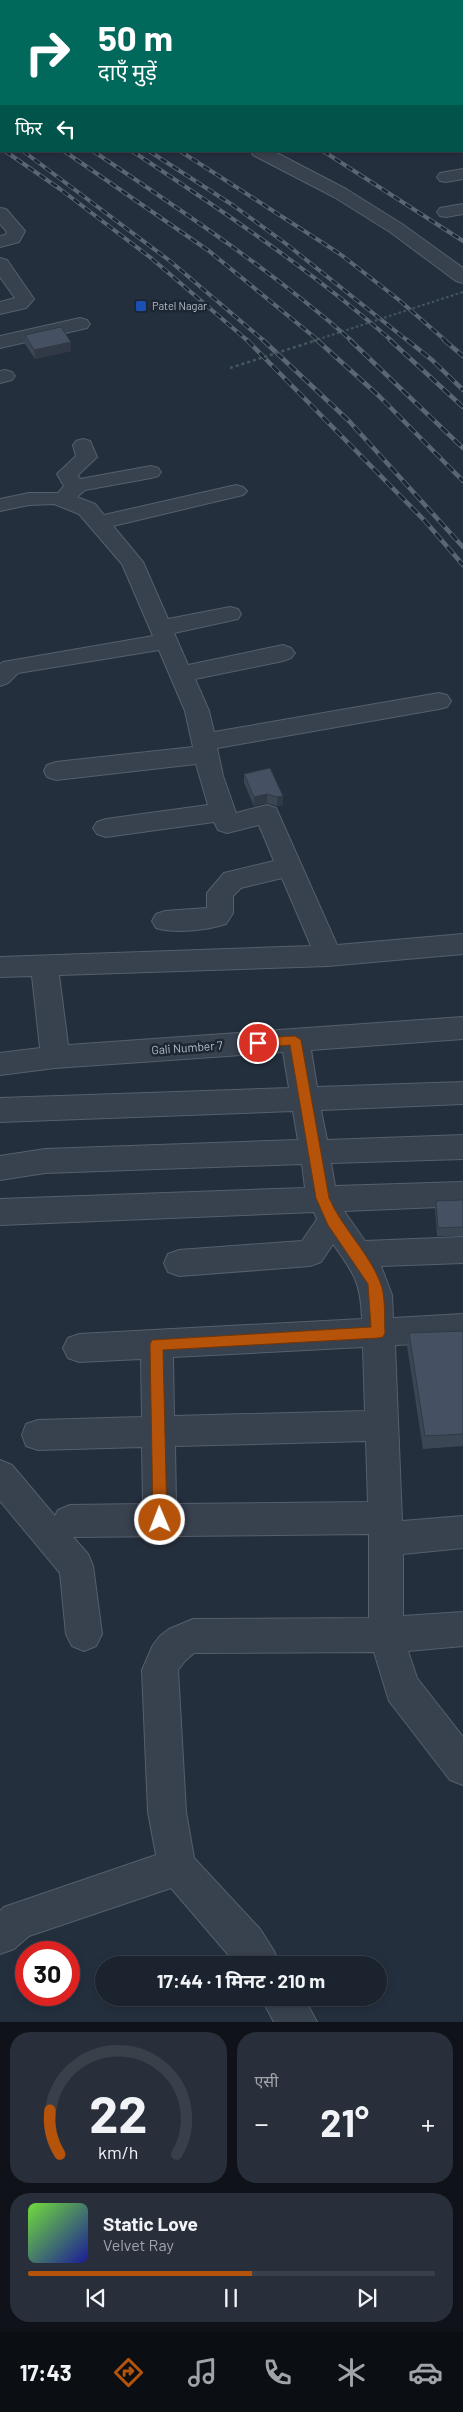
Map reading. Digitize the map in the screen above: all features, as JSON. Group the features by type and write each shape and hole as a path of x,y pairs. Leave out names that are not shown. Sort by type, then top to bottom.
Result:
{"street":[{"path":"261,152 340,193 396,228 463,277"},
{"path":"0,213 16,231 13,238 0,242"},
{"path":"0,264 25,299 18,304 0,308"},
{"path":"0,326 63,313"},
{"path":"0,342 80,324"},
{"path":"84,445 87,457 67,474 69,494 87,509 132,562 197,711 211,776 227,824 267,814 328,956"},
{"path":"0,505 29,499 54,498 151,472"},
{"path":"99,523 236,491"},
{"path":"0,678 11,667 163,634 230,614"},
{"path":"181,674 283,653"},
{"path":"56,771 205,748 440,701"},
{"path":"106,828 223,812"},
{"path":"164,921 217,917 220,913 220,893 233,880 290,866"},
{"path":"0,967 328,956 463,944"},
{"path":"44,965 54,1057"},
{"name":"Gali Number 7","path":"0,1064 54,1057 463,1028"},
{"path":"295,1040 314,1153 328,1210 375,1284 386,1528 386,1635 402,1688 463,1767"},
{"path":"0,1110 463,1093"},
{"path":"0,1168 45,1161 463,1147"},
{"path":"0,1212 328,1210 463,1194"},
{"path":"179,1263 310,1253 328,1210"},
{"path":"356,1254 463,1250"},
{"path":"79,1348 463,1328"},
{"path":"157,1344 160,1520"},
{"path":"38,1435 382,1426"},
{"path":"0,1476 76,1566 84,1634"},
{"path":"70,1521 160,1520 463,1532"},
{"path":"254,1956 246,1943 177,1867 167,1812 160,1670 165,1655 176,1643 193,1636 386,1635 463,1630"},
{"path":"0,1935 18,1921 177,1867"},
{"path":"286,2006 296,2022"}],"path":[{"path":"230,368 463,292"}],"building":[{"path":"61,327 71,342 34,350 25,335"},
{"path":"270,768 283,796 277,797 267,794 254,797 244,774"},
{"path":"463,1200 463,1227 438,1228 436,1201"},
{"path":"463,1331 463,1434 425,1436 409,1333"}],"railway":[{"path":"6,152 60,189 151,258 248,341"},
{"path":"24,152 170,261 264,341"},
{"path":"65,152 209,251 319,341"},
{"path":"94,152 258,266 352,341"},
{"path":"133,152 298,265 392,341"},
{"path":"151,152 234,206 285,243 408,341"},
{"path":"182,152 340,254 399,300 446,341"},
{"path":"325,152 463,241"},
{"path":"263,340 349,421 463,547"},
{"path":"317,340 379,396 463,481"},
{"path":"350,340 463,448"},
{"path":"390,340 463,407"},
{"path":"407,340 432,360 463,390"},
{"path":"444,340 463,356"},
{"path":"248,341 425,521 463,565"}],"place":[{"name":"Patel Nagar","path":"141,306"}],"route":[{"path":"160,1520 157,1344 378,1333 375,1284 333,1221 322,1198 295,1040 258,1043"}]}
